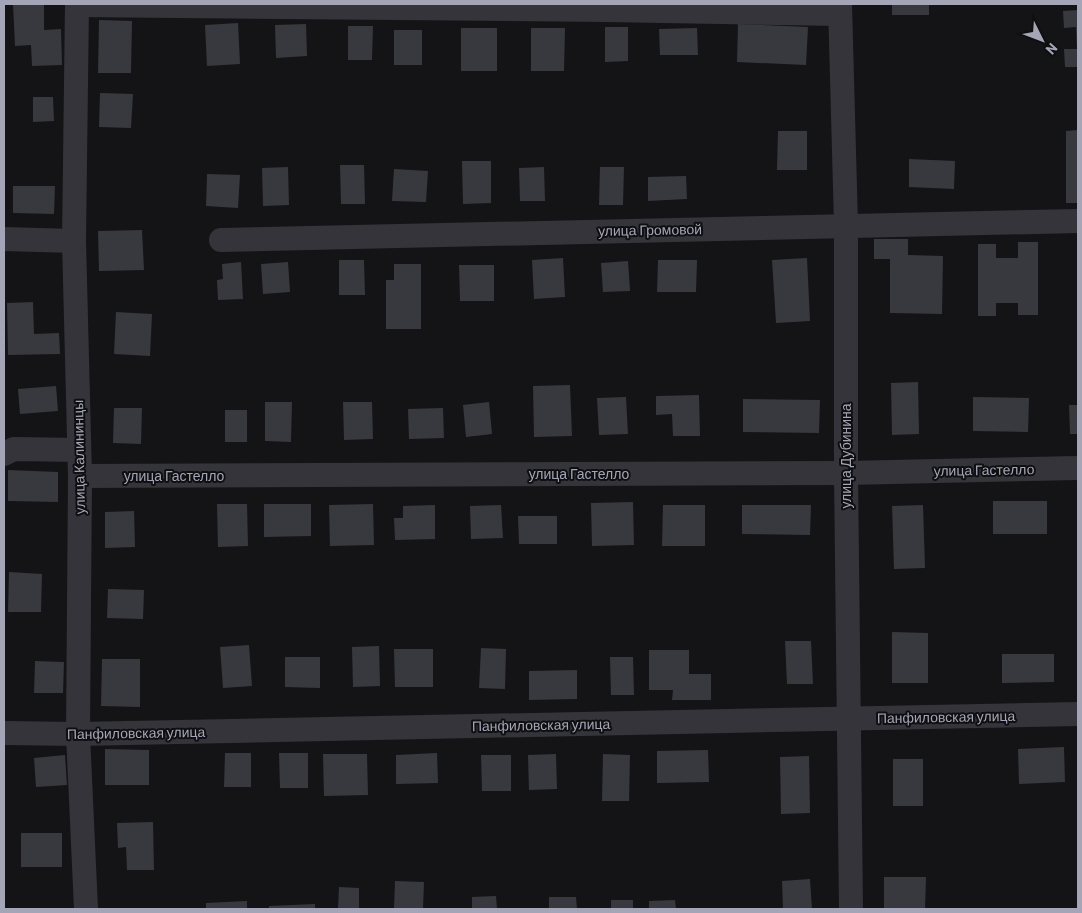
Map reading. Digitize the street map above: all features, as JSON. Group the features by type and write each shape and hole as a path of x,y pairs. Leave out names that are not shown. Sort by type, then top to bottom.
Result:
{"street":[{"path":"77,4 606,10 840,9"},
{"name":"улица Калининцы","path":"77,4 74,241 80,476 78,734 86,909"},
{"name":"улица Дубинина","path":"840,9 846,225 846,473 851,909"},
{"name":"улица Громовой","path":"221,240 1078,221"},
{"path":"4,239 74,241"},
{"path":"4,454 14,449 79,450"},
{"name":"улица Гастелло","path":"80,476 846,473 1078,468"},
{"name":"Панфиловская улица","path":"4,733 78,734 1078,714"}],"building":[{"path":"13,4 44,4 44,30 61,29 62,65 32,66 31,45 15,46"},
{"path":"892,4 929,4 929,15 892,15"},
{"path":"1078,10 1078,67 1065,67 1064,49 1077,49 1076,27 1064,28 1063,11"},
{"path":"99,20 132,21 131,73 98,73"},
{"path":"238,23 240,64 207,66 205,25"},
{"path":"306,24 307,56 276,58 275,25"},
{"path":"738,24 808,27 806,65 737,62"},
{"path":"348,26 373,26 372,60 348,60"},
{"path":"605,27 628,27 628,61 605,62"},
{"path":"461,28 497,28 497,71 461,71"},
{"path":"531,28 565,28 564,71 531,71"},
{"path":"697,28 698,55 660,55 659,29"},
{"path":"394,30 422,30 422,65 394,65"},
{"path":"100,93 133,94 131,128 99,127"},
{"path":"33,97 53,97 54,121 33,122"},
{"path":"1078,130 1078,203 1066,203 1066,131"},
{"path":"778,131 807,131 807,170 777,170"},
{"path":"909,159 955,161 954,189 909,187"},
{"path":"462,161 491,161 491,203 463,204"},
{"path":"340,165 364,165 365,204 341,204"},
{"path":"288,167 289,205 263,206 262,168"},
{"path":"544,167 545,201 520,201 519,168"},
{"path":"600,167 624,167 623,205 599,205"},
{"path":"394,169 428,171 426,202 392,201"},
{"path":"207,174 240,175 238,208 206,206"},
{"path":"686,176 687,199 648,201 648,177"},
{"path":"13,186 55,186 54,214 13,213"},
{"path":"142,230 144,270 99,271 98,231"},
{"path":"874,239 908,239 908,255 943,256 942,314 890,313 890,259 874,259"},
{"path":"1018,242 1038,242 1038,315 1018,315 1018,303 996,303 996,316 978,316 978,244 996,244 996,258 1018,258"},
{"path":"563,258 565,297 534,299 532,260"},
{"path":"807,258 810,321 776,323 772,260"},
{"path":"339,260 364,260 365,295 339,295"},
{"path":"658,260 697,260 696,292 657,292"},
{"path":"628,261 630,291 603,292 601,263"},
{"path":"241,262 243,299 218,300 217,280 223,279 222,264"},
{"path":"288,262 290,292 263,294 261,264"},
{"path":"394,264 421,264 421,329 386,329 386,280 394,280"},
{"path":"459,265 494,265 494,301 460,301"},
{"path":"33,302 34,334 59,333 60,354 8,355 7,303"},
{"path":"116,312 152,314 150,356 114,354"},
{"path":"918,382 919,434 892,435 891,383"},
{"path":"570,385 572,436 534,437 533,386"},
{"path":"56,386 58,411 20,414 18,389"},
{"path":"699,395 700,436 673,436 672,414 656,415 656,396"},
{"path":"626,397 628,434 599,435 597,398"},
{"path":"973,397 1029,398 1028,432 973,431"},
{"path":"743,399 820,400 819,433 743,432"},
{"path":"265,402 292,402 291,442 265,441"},
{"path":"343,402 372,402 373,439 344,440"},
{"path":"489,402 492,434 466,437 463,405"},
{"path":"1069,405 1078,405 1078,434 1070,434"},
{"path":"114,408 142,408 141,444 113,443"},
{"path":"443,408 444,438 409,439 408,409"},
{"path":"225,410 247,410 247,442 225,442"},
{"path":"8,470 58,472 58,502 8,501"},
{"path":"993,501 1047,501 1047,534 993,534"},
{"path":"633,502 634,545 592,546 591,503"},
{"path":"217,504 247,504 248,546 218,547"},
{"path":"264,504 311,504 311,536 264,537"},
{"path":"373,504 374,545 330,546 329,505"},
{"path":"435,505 435,539 395,540 394,518 403,518 403,506"},
{"path":"501,505 503,538 471,539 470,506"},
{"path":"663,505 705,505 705,546 662,546"},
{"path":"742,505 811,505 810,535 742,534"},
{"path":"923,505 925,568 894,569 892,506"},
{"path":"134,511 135,547 105,548 105,512"},
{"path":"518,516 557,516 557,544 519,544"},
{"path":"9,572 42,574 41,612 8,612"},
{"path":"108,589 144,590 143,619 107,618"},
{"path":"892,632 928,633 928,683 892,683"},
{"path":"785,641 811,641 813,684 787,684"},
{"path":"249,645 252,686 223,688 220,647"},
{"path":"379,646 380,686 353,687 352,647"},
{"path":"481,648 506,649 505,689 479,688"},
{"path":"394,649 433,649 433,687 395,687"},
{"path":"649,650 689,650 689,674 711,674 711,700 672,700 673,690 649,690"},
{"path":"1002,654 1054,654 1054,682 1002,683"},
{"path":"285,657 320,657 320,688 285,687"},
{"path":"610,657 633,657 634,695 611,695"},
{"path":"102,659 140,659 140,707 101,706"},
{"path":"35,661 64,662 63,693 34,693"},
{"path":"577,670 577,699 529,700 529,671"},
{"path":"1064,747 1065,782 1019,784 1018,749"},
{"path":"105,749 149,750 149,785 105,785"},
{"path":"708,750 709,782 657,783 657,751"},
{"path":"225,753 251,753 251,787 224,787"},
{"path":"279,753 308,753 308,788 280,788"},
{"path":"437,753 438,783 396,784 396,755"},
{"path":"323,754 367,754 368,795 324,796"},
{"path":"556,754 557,789 529,790 528,755"},
{"path":"603,754 630,755 629,801 602,801"},
{"path":"65,755 67,785 36,787 34,758"},
{"path":"481,755 511,755 511,791 482,791"},
{"path":"809,756 810,813 781,814 780,757"},
{"path":"893,759 923,759 923,806 893,806"},
{"path":"153,822 154,870 127,870 126,847 118,848 117,823"},
{"path":"21,833 62,833 62,867 21,867"},
{"path":"884,877 926,877 925,909 884,909"},
{"path":"810,879 812,909 783,909 782,881"},
{"path":"395,881 424,882 423,909 394,909"},
{"path":"339,887 359,888 359,909 338,909"},
{"path":"496,896 497,909 472,909 472,897"},
{"path":"549,897 576,897 577,909 549,909"},
{"path":"611,900 633,900 633,909 611,909"},
{"path":"675,900 676,909 649,909 649,901"},
{"path":"247,901 247,909 206,909 206,903"},
{"path":"315,904 315,909 269,909 269,906"}]}
